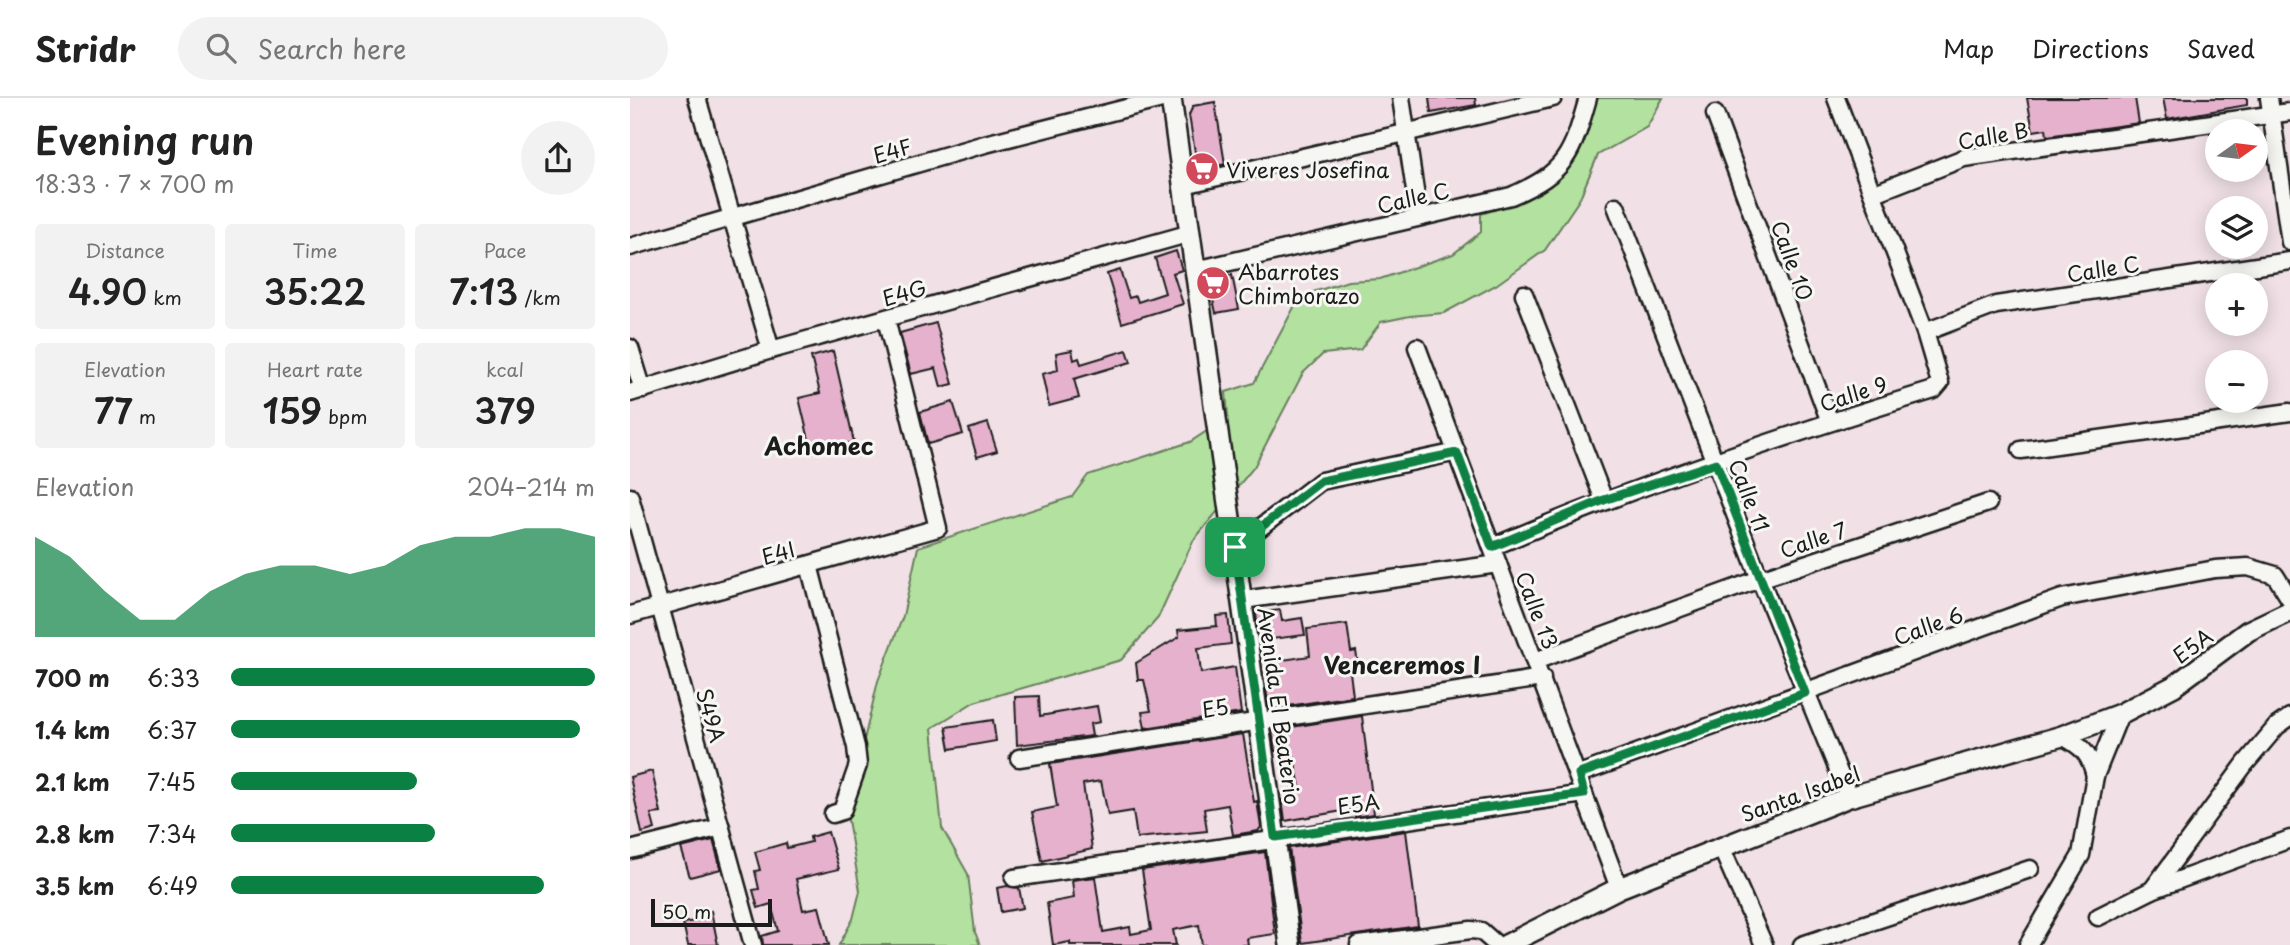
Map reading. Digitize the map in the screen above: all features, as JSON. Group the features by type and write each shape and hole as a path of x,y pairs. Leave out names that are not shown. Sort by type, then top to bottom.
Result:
{"street":[{"path":"697,98 771,350"},
{"name":"E4F","path":"630,247 985,144 1169,98"},
{"name":"Avenida El Beaterio","path":"1169,98 1191,233 1290,945"},
{"path":"1401,98 1419,218"},
{"path":"1184,186 1553,98"},
{"name":"Calle C","path":"1196,270 1511,196 1542,183 1574,147 1588,98"},
{"name":"Calle 9","path":"1492,547 1604,500 1830,422 1934,390 1940,383 1926,332 1875,193 1836,98"},
{"path":"2269,98 2290,242"},
{"name":"Calle B","path":"1875,193 1964,158 2290,112"},
{"name":"Calle 10","path":"1715,114 1830,422"},
{"name":"Calle 11","path":"1616,206 1760,579 1849,797"},
{"name":"E4G","path":"636,392 771,350 1191,233"},
{"name":"Calle C","path":"1926,332 1996,306 2290,261"},
{"path":"1524,294 1604,500"},
{"name":"E4I","path":"630,615 938,528 886,319"},
{"name":"Calle 13","path":"1418,347 1579,774 1619,888"},
{"path":"630,348 636,392"},
{"path":"2021,450 2290,412"},
{"path":"1235,547 1321,481 1457,453"},
{"name":"S49A","path":"630,497 658,608 753,945"},
{"name":"Calle 7","path":"1535,661 1760,579 1988,503"},
{"path":"1243,600 1499,564"},
{"path":"809,565 858,765 842,811 833,814"},
{"name":"Calle 6","path":"1579,774 2062,598 2216,569 2248,567 2275,575 2290,599"},
{"name":"E5A","path":"2120,714 2174,687 2248,631 2290,611"},
{"name":"E5","path":"1019,758 1542,678"},
{"path":"2028,945 2081,855 2095,776 2120,714"},
{"name":"Santa Isabel","path":"1506,945 1619,888 1849,797 2062,736 2120,714"},
{"path":"2152,890 2245,764 2277,726 2290,717"},
{"path":"2062,736 2080,745 2091,757 2095,776"},
{"name":"E5A","path":"1014,878 1275,837 1584,794"},
{"path":"630,850 721,827"},
{"path":"2098,917 2152,890 2290,839"},
{"path":"1721,847 1764,945"},
{"path":"1802,945 2030,869"},
{"path":"1359,945 1471,930 1481,931 1497,945"}],"green space":[{"path":"1597,98 1663,98 1647,127 1598,155 1579,200 1545,250 1496,285 1444,313 1381,322 1360,350 1323,354 1303,373 1254,467 1193,541 1158,618 1121,660 974,702 932,728 942,828 968,874 975,932 980,945 839,945 853,919 860,891 847,814 861,780 864,740 878,681 903,616 918,547 1072,497 1088,475 1190,442 1228,417 1226,392 1254,383 1300,296 1348,281 1380,279 1453,254 1481,232 1481,214 1524,199 1562,175 1583,144"}],"building":[{"path":"1429,98 1475,98 1476,105 1431,113"},
{"path":"2027,98 2135,98 2139,123 2047,136 2046,129 2033,131"},
{"path":"2163,98 2247,98 2247,105 2167,119"},
{"path":"1215,102 1225,164 1198,171 1189,115 1193,106"},
{"path":"1176,251 1182,270 1173,273 1183,304 1122,323 1107,274 1120,270 1129,298 1136,296 1138,302 1165,293 1155,258"},
{"path":"1232,275 1239,309 1216,313 1209,280"},
{"path":"936,323 953,384 941,387 936,368 911,374 900,333"},
{"path":"1072,350 1074,360 1079,358 1081,364 1127,350 1131,362 1074,379 1079,398 1049,406 1042,374 1058,370 1056,353"},
{"path":"833,351 854,442 812,452 799,398 820,393 811,357"},
{"path":"953,402 963,434 928,444 920,412"},
{"path":"988,423 997,451 977,457 969,429"},
{"path":"1280,610 1282,621 1302,618 1305,635 1272,639 1271,630 1258,632 1256,613"},
{"path":"1228,615 1231,644 1198,648 1201,673 1235,667 1241,713 1145,728 1142,712 1151,711 1144,680 1138,680 1136,663 1179,637 1178,630 1217,626 1216,616"},
{"path":"1347,624 1351,652 1356,651 1359,671 1350,672 1353,696 1269,709 1266,689 1272,688 1269,670 1277,668 1276,661 1310,656 1307,629"},
{"path":"1039,696 1040,716 1097,706 1100,722 1090,724 1092,736 1017,745 1015,697"},
{"path":"1362,716 1374,814 1355,817 1354,809 1285,821 1282,800 1293,798 1291,789 1300,787 1292,748 1275,751 1272,730"},
{"path":"993,720 996,741 950,749 946,727"},
{"path":"1243,734 1254,802 1257,801 1261,827 1258,831 1233,835 1228,805 1204,809 1207,831 1137,838 1133,811 1108,815 1101,781 1083,784 1092,849 1042,861 1032,812 1057,807 1050,764"},
{"path":"652,771 661,813 651,814 655,829 642,833 630,777"},
{"path":"1406,831 1418,926 1302,943 1289,848"},
{"path":"828,832 839,869 796,879 803,910 819,907 829,945 763,945 762,936 778,931 771,904 758,908 753,890 759,889 755,871 760,870 755,852 786,843 787,848 811,842 810,837"},
{"path":"713,840 721,869 690,877 681,848"},
{"path":"1265,852 1275,934 1247,938 1248,945 1202,945 1199,925 1173,930 1176,945 1070,945 1070,942 1053,945 1047,903 1074,898 1072,880 1095,877 1103,932 1130,927 1131,934 1151,930 1142,870"},
{"path":"997,888 1019,888 1023,908 1001,912"},
{"path":"711,911 718,945 688,945 683,923 695,921 693,915"}],"place":[{"name":"Viveres Josefina","path":"1202,169"},
{"name":"Abarrotes Chimborazo","path":"1213,283"}],"district":[{"name":"Achomec","path":"819,445"},
{"name":"Venceremos I","path":"1402,664"}],"route":[{"path":"1457,453 1492,547 1604,500 1716,463 1805,693 1579,774 1584,794 1275,837 1235,547 1321,481 1457,453"}]}
